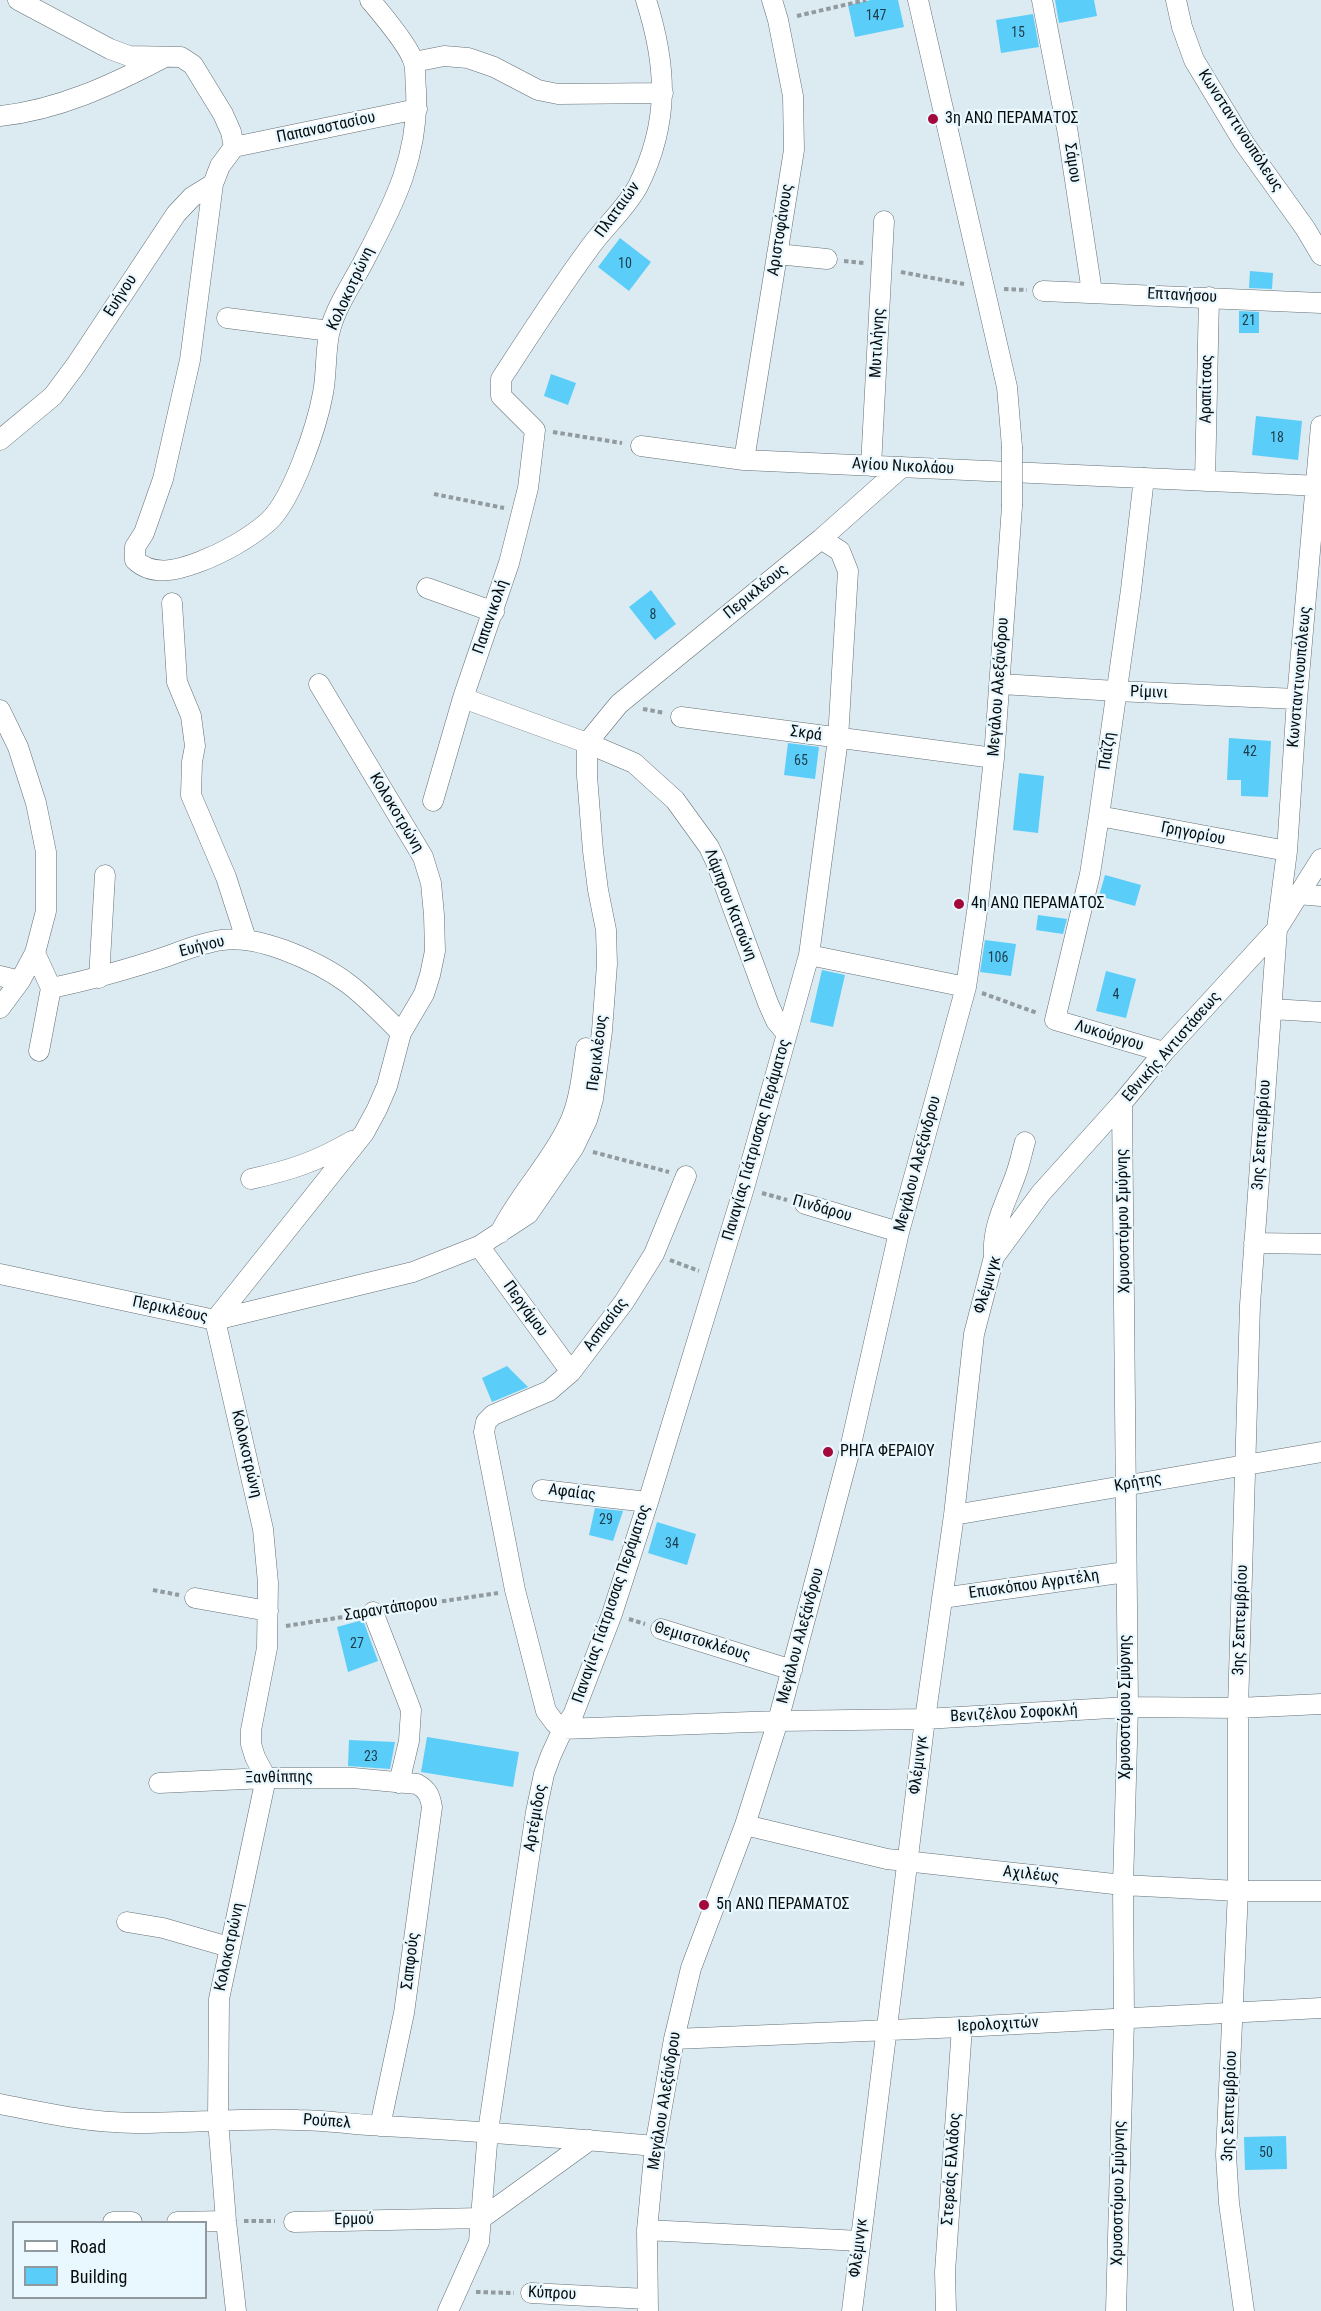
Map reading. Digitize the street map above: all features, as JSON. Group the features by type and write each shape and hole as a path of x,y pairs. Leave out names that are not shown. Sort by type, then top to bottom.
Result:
{"street":[{"path":"18,0 110,49 129,56 180,57 193,65 224,114 234,147"},
{"name":"Κολοκοτρώνη","path":"213,184 190,360 163,479 144,533 135,547 135,560 142,566 170,572 212,557 256,531 270,519 289,490 302,464 315,428 323,393 330,331 399,190 409,162 417,109 414,62 370,0"},
{"name":"Πλαταιών","path":"535,430 501,396 501,379 587,251 620,212 638,186 659,127 663,93 660,50 646,0"},
{"name":"Αριστοφάνους","path":"744,460 794,150 793,96 772,0"},
{"name":"Μεγάλου Αλεξάνδρου","path":"647,2305 647,2230 655,2146 674,2038 691,1968 745,1825 792,1670 849,1454 899,1232 966,987 978,905 1001,684 1012,506 1012,447 1007,387 918,0"},
{"name":"Σάμου","path":"1042,0 1068,134 1092,292"},
{"name":"Κωνσταντινουπόλεως","path":"1176,0 1182,27 1194,60 1244,143 1305,228 1321,255"},
{"path":"414,62 444,56 468,58 494,67 538,90 558,94 663,93"},
{"path":"0,116 30,113 95,91 163,58"},
{"name":"Παπαναστασίου","path":"234,147 417,109"},
{"name":"Ευήνου","path":"0,440 53,396 176,214 192,197 213,184 220,166 234,147"},
{"name":"Μυτιλήνης","path":"871,466 884,221"},
{"path":"777,254 827,259"},
{"name":"Επτανήσου","path":"1043,291 1321,303"},
{"name":"Αραπίτσας","path":"1204,481 1209,297"},
{"path":"227,318 330,331"},
{"name":"Κωνσταντινουπόλεως","path":"1277,929 1287,851 1297,699 1319,486 1321,426"},
{"name":"Παπανικολή","path":"433,801 463,698 494,612 522,512 528,488 535,430"},
{"name":"Αγίου Νικολάου","path":"641,446 744,460 1319,486"},
{"name":"Περικλέους","path":"0,1274 215,1320 413,1272 479,1246 528,1214 574,1147 587,1120 593,1100 602,1030 606,930 598,890 587,776 587,742 619,704 821,539 902,467"},
{"name":"Παΐζη","path":"1055,1020 1090,874 1131,590 1144,478"},
{"name":"Παναγίας Γιάτρισσας Περάματος","path":"562,1729 573,1715 612,1614 648,1502 744,1188 809,955 838,739 848,571 840,551 821,539"},
{"path":"427,588 494,612"},
{"path":"172,603 177,682 191,716 195,746 191,795 226,877 246,939"},
{"name":"Κολοκοτρώνη","path":"237,2311 226,2221 218,2120 219,1999 266,1778 255,1757 251,1744 251,1730 267,1648 268,1620 263,1529 215,1320 364,1133 387,1086 401,1033 424,994 435,951 431,883 423,858 319,684"},
{"name":"Ρίμινι","path":"1001,684 1116,692 1297,699"},
{"name":"Λάμπρου Κατσώνη","path":"463,698 587,742 633,763 675,800 708,847 768,1003 776,1021 788,1034"},
{"path":"0,710 18,747 36,802 46,852 46,911 35,953 20,981 0,1008"},
{"name":"Σκρά","path":"681,717 994,758"},
{"name":"Γρηγορίου","path":"1099,816 1287,851"},
{"name":"Εθνικής Αντιστάσεως","path":"1014,1228 1041,1192 1122,1103 1164,1052 1277,929 1297,894 1321,860"},
{"path":"99,978 105,875"},
{"path":"500,1233 509,1213 565,1132 579,1094 592,1004 595,958 593,927 598,890"},
{"path":"1297,894 1321,896"},
{"name":"3ης Σεπτεμβρίου","path":"1244,2311 1229,2203 1226,2155 1238,1891 1238,1708 1250,1305 1277,929"},
{"name":"Ευήνου","path":"51,988 99,978 194,946 221,940 246,939 316,962 340,976 365,995 401,1033"},
{"path":"35,953 51,988 39,1051"},
{"path":"809,955 966,987"},
{"path":"0,976 20,981"},
{"path":"1272,1009 1321,1012"},
{"name":"Λυκούργου","path":"1055,1020 1164,1052"},
{"name":"Χρυσοστόμου Σμύρνης","path":"1116,2311 1124,2019 1123,1885 1128,1707 1122,1103"},
{"path":"251,1179 307,1164 324,1157 364,1133"},
{"path":"994,1257 993,1243 996,1226 1017,1172 1025,1142"},
{"name":"Ασπασίας","path":"515,1590 484,1432 486,1422 493,1415 549,1391 571,1372 624,1302 654,1254 686,1176"},
{"name":"Πινδάρου","path":"805,1204 899,1232"},
{"name":"Φλέμινγκ","path":"852,2311 925,1719 954,1515 974,1334 994,1257 1014,1228"},
{"path":"1254,1243 1321,1244"},
{"name":"Περγάμου","path":"479,1246 571,1372"},
{"name":"Κρήτης","path":"954,1515 1321,1452"},
{"name":"Αφαίας","path":"542,1490 648,1502"},
{"name":"Επισκόπου Αγριτέλη","path":"942,1598 1126,1572"},
{"path":"515,1590 546,1711 562,1729"},
{"path":"195,1598 268,1620"},
{"path":"373,1612 411,1710 409,1741 399,1782"},
{"name":"Θεμιστοκλέους","path":"661,1629 792,1670"},
{"name":"Βενιζέλου Σοφοκλή","path":"562,1729 778,1721 925,1719 1128,1707 1238,1708 1321,1704"},
{"name":"Αρτέμιδος","path":"448,2311 479,2242 488,2131 536,1812 544,1774 562,1729"},
{"name":"Ξανθίππης","path":"159,1783 266,1778 353,1778 417,1784 429,1795"},
{"name":"Σαπφούς","path":"380,2126 404,2013 432,1807 429,1795"},
{"name":"Αχιλέως","path":"745,1825 888,1859 1123,1885 1238,1891 1321,1891"},
{"path":"128,1922 163,1928 229,1947"},
{"name":"Ιερολοχιτών","path":"674,2038 962,2027 1321,2008"},
{"name":"Στερεάς Ελλάδος","path":"946,2311 945,2272 962,2027"},
{"name":"Ρούπελ","path":"0,2104 91,2121 134,2123 218,2120 339,2121 655,2146"},
{"path":"482,2218 590,2140"},
{"name":"Ερμού","path":"294,2222 482,2218"},
{"path":"207,2222 226,2221"},
{"path":"647,2230 860,2241"},
{"name":"Κύπρου","path":"531,2293 647,2305"}],"path":[{"path":"778,20 866,0"},
{"path":"827,259 882,265"},
{"path":"535,430 641,446"},
{"path":"434,494 522,512"},
{"path":"619,704 681,717"},
{"path":"966,987 1055,1020"},
{"path":"574,1147 686,1176"},
{"name":"Πινδάρου","path":"744,1188 805,1204"},
{"path":"654,1254 717,1278"},
{"name":"Σαραντάπορου","path":"268,1620 373,1612 515,1590"},
{"name":"Θεμιστοκλέους","path":"612,1614 661,1629"},
{"path":"226,2221 294,2222"},
{"name":"Κύπρου","path":"458,2291 531,2293"}],"building":[{"path":"871,0 898,0 904,27 855,37 848,5"},
{"path":"1055,0 1094,0 1097,16 1059,23"},
{"path":"1033,14 1039,47 1001,53 996,20"},
{"path":"620,238 651,262 629,291 598,267"},
{"path":"1250,271 1273,273 1272,289 1249,288"},
{"path":"1239,311 1259,312 1259,333 1239,333"},
{"path":"551,374 576,383 568,405 544,396"},
{"path":"1256,416 1302,421 1298,460 1252,455"},
{"path":"651,590 676,624 655,640 629,607"},
{"path":"1229,738 1271,741 1268,797 1241,796 1241,780 1227,780"},
{"path":"788,743 819,747 815,779 784,775"},
{"path":"1019,773 1044,776 1038,833 1013,830"},
{"path":"1105,875 1141,885 1135,906 1099,896"},
{"path":"1038,915 1067,919 1063,934 1036,930"},
{"path":"985,940 1016,944 1011,976 980,972"},
{"path":"822,970 845,975 833,1027 810,1022"},
{"path":"1106,971 1136,979 1126,1018 1096,1011"},
{"path":"507,1366 528,1387 492,1402 482,1378"},
{"path":"595,1508 623,1511 613,1541 589,1535"},
{"path":"657,1522 696,1534 687,1565 648,1553"},
{"path":"363,1620 378,1661 348,1672 337,1627"},
{"path":"427,1737 519,1752 513,1787 421,1772"},
{"path":"349,1740 395,1742 390,1769 348,1766"},
{"path":"1286,2136 1287,2169 1245,2170 1244,2137"}],"place":[{"name":"3η ΑΝΩ ΠΕΡΑΜΑΤΟΣ","path":"933,119"},
{"name":"4η ΑΝΩ ΠΕΡΑΜΑΤΟΣ","path":"959,904"},
{"name":"ΡΗΓΑ ΦΕΡΑΙΟΥ","path":"828,1452"},
{"name":"5η ΑΝΩ ΠΕΡΑΜΑΤΟΣ","path":"704,1905"}]}
